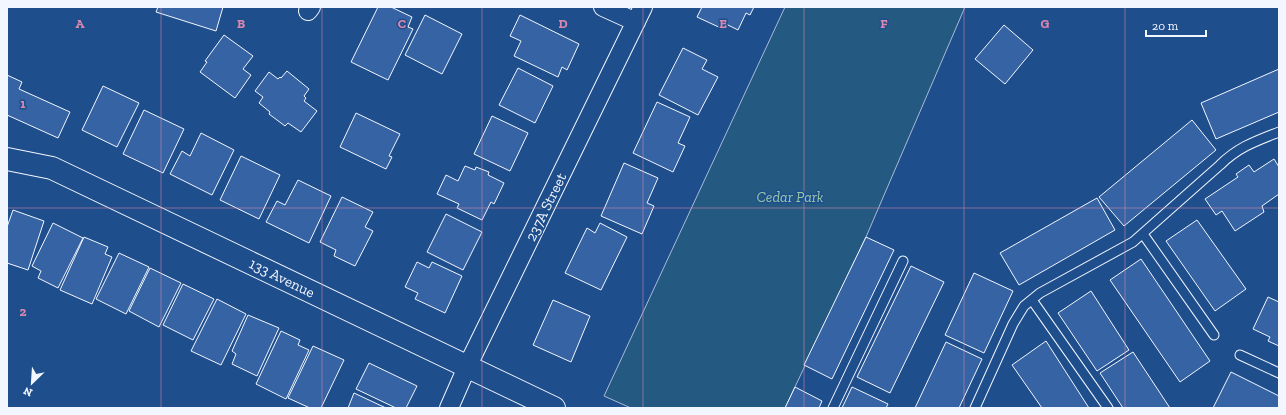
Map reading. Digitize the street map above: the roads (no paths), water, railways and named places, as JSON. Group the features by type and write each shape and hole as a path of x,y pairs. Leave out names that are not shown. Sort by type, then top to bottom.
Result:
{"street":[{"path":"602,7 640,15"},
{"name":"237A Street","path":"449,408 467,367 640,15"},
{"name":"133 Avenue","path":"7,160 52,168 554,408"}],"lane":[{"path":"975,408 1012,324 1024,306 1040,293 1133,242 1220,165 1229,155 1244,146 1279,132"},
{"path":"1143,234 1214,335"},
{"path":"833,408 903,260"},
{"path":"1032,300 1108,408"},
{"path":"1240,355 1279,373"}],"park label":[{"name":"Cedar Park","path":"790,197"}]}
